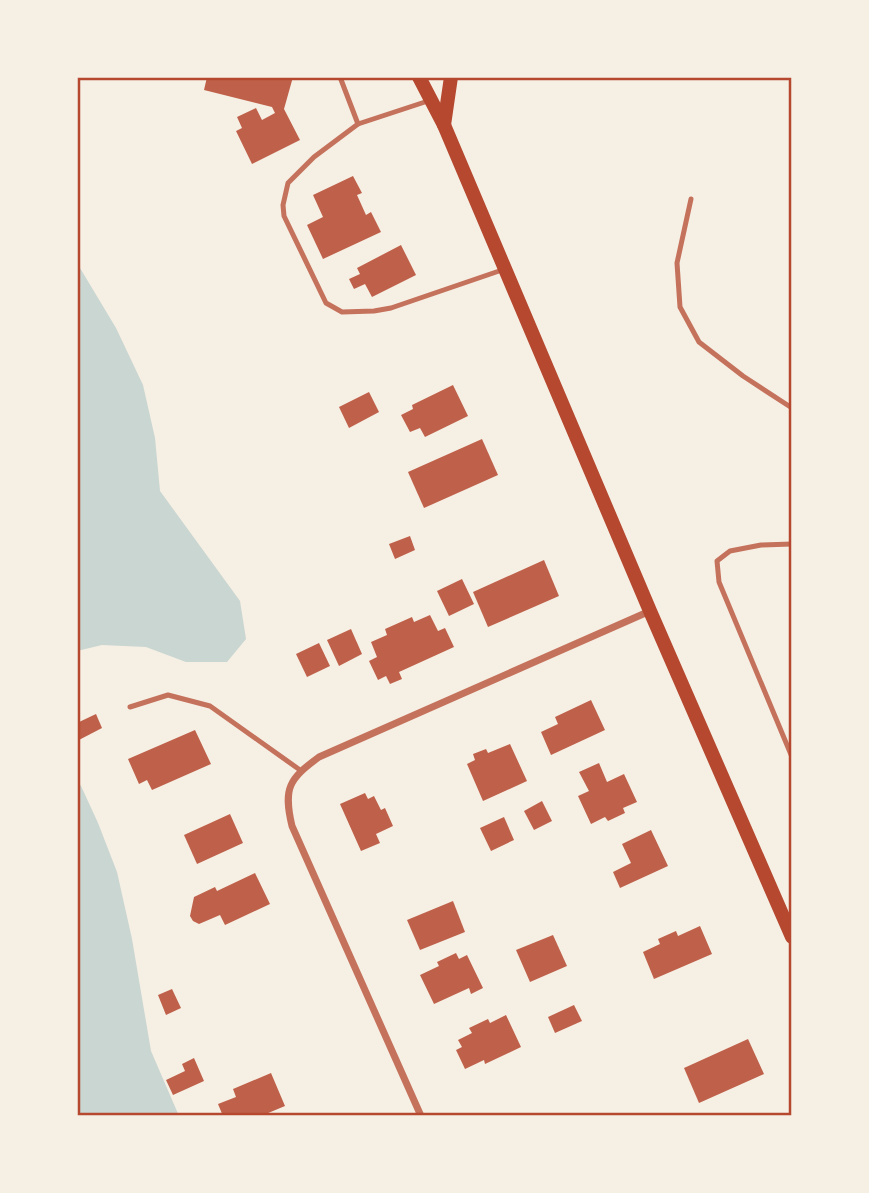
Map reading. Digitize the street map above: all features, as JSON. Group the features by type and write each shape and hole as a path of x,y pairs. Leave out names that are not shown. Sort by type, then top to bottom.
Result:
{"main road":[{"path":"419,77 444,125 650,611 792,937"},
{"path":"444,125 451,77"}],"street":[{"path":"421,1116 292,826 287,805 291,785 300,771 319,757 650,611"}],"lane":[{"path":"340,77 358,124"},
{"path":"431,100 358,124 314,157 288,183 283,205 284,216 326,303 342,312 374,312 391,308 505,269"},
{"path":"691,199 677,263 680,307 699,342 743,376 792,408"},
{"path":"792,544 761,545 730,551 717,561 719,582 792,757"},
{"path":"130,707 168,695 210,706 300,771"}],"shaded area":[{"path":"77,263 116,328 143,385 155,438 160,491 240,601 246,639 227,662 186,662 146,647 102,645 77,651"},
{"path":"77,781 98,823 117,872 132,939 151,1051 179,1116 77,1116"}],"building":[{"path":"207,77 293,77 284,109 300,140 252,164 236,131 242,128 237,117 256,108 262,120 275,113 272,107 204,90"},
{"path":"353,176 362,193 357,195 366,215 371,212 381,232 323,259 307,225 323,217 313,195"},
{"path":"401,245 416,275 372,297 365,284 354,289 349,279 360,274 357,268"},
{"path":"453,385 468,416 425,437 420,428 410,432 401,415 413,409 412,405"},
{"path":"369,392 379,412 349,428 339,407"},
{"path":"482,439 498,475 424,508 408,472"},
{"path":"410,536 415,550 395,559 389,544"},
{"path":"544,560 559,596 488,627 473,592"},
{"path":"462,579 474,604 449,616 437,591"},
{"path":"430,615 438,631 445,628 454,647 399,672 402,679 390,684 386,676 378,680 369,661 377,657 371,642 387,635 385,629 412,617 414,622"},
{"path":"351,629 362,654 339,666 327,640"},
{"path":"319,643 330,666 307,677 296,654"},
{"path":"591,700 605,730 551,755 541,732 558,724 555,717"},
{"path":"96,714 102,728 77,741 77,723"},
{"path":"195,730 211,764 152,790 147,780 139,784 128,759"},
{"path":"510,744 527,781 483,801 467,764 475,760 473,754 486,749 488,753"},
{"path":"599,763 607,782 624,774 637,802 623,808 625,813 608,821 605,817 591,824 578,796 589,791 579,772"},
{"path":"365,793 368,799 374,796 381,810 385,808 393,826 376,834 380,843 361,851 340,804"},
{"path":"542,801 552,821 534,830 524,811"},
{"path":"230,814 243,843 197,864 184,835"},
{"path":"504,817 514,840 491,851 480,828"},
{"path":"651,830 668,866 620,888 613,872 631,863 622,844"},
{"path":"255,873 270,904 225,925 220,915 199,924 193,921 190,916 194,897 215,887 217,891"},
{"path":"453,901 465,932 420,950 407,920"},
{"path":"700,926 712,954 654,979 643,952 660,944 658,939 676,931 678,936"},
{"path":"553,935 567,966 530,982 516,950"},
{"path":"456,953 459,959 467,955 483,988 471,994 469,988 434,1004 420,975 439,966 437,962"},
{"path":"172,989 181,1008 166,1015 158,995"},
{"path":"574,1005 582,1021 555,1033 548,1017"},
{"path":"506,1015 521,1047 485,1064 484,1060 465,1069 456,1050 462,1047 458,1040 472,1033 469,1028 488,1019 490,1023"},
{"path":"748,1039 764,1074 699,1103 684,1068"},
{"path":"194,1058 204,1081 173,1095 166,1080 185,1071 182,1064"},
{"path":"271,1073 285,1106 261,1116 223,1116 218,1104 236,1097 233,1089"}]}
